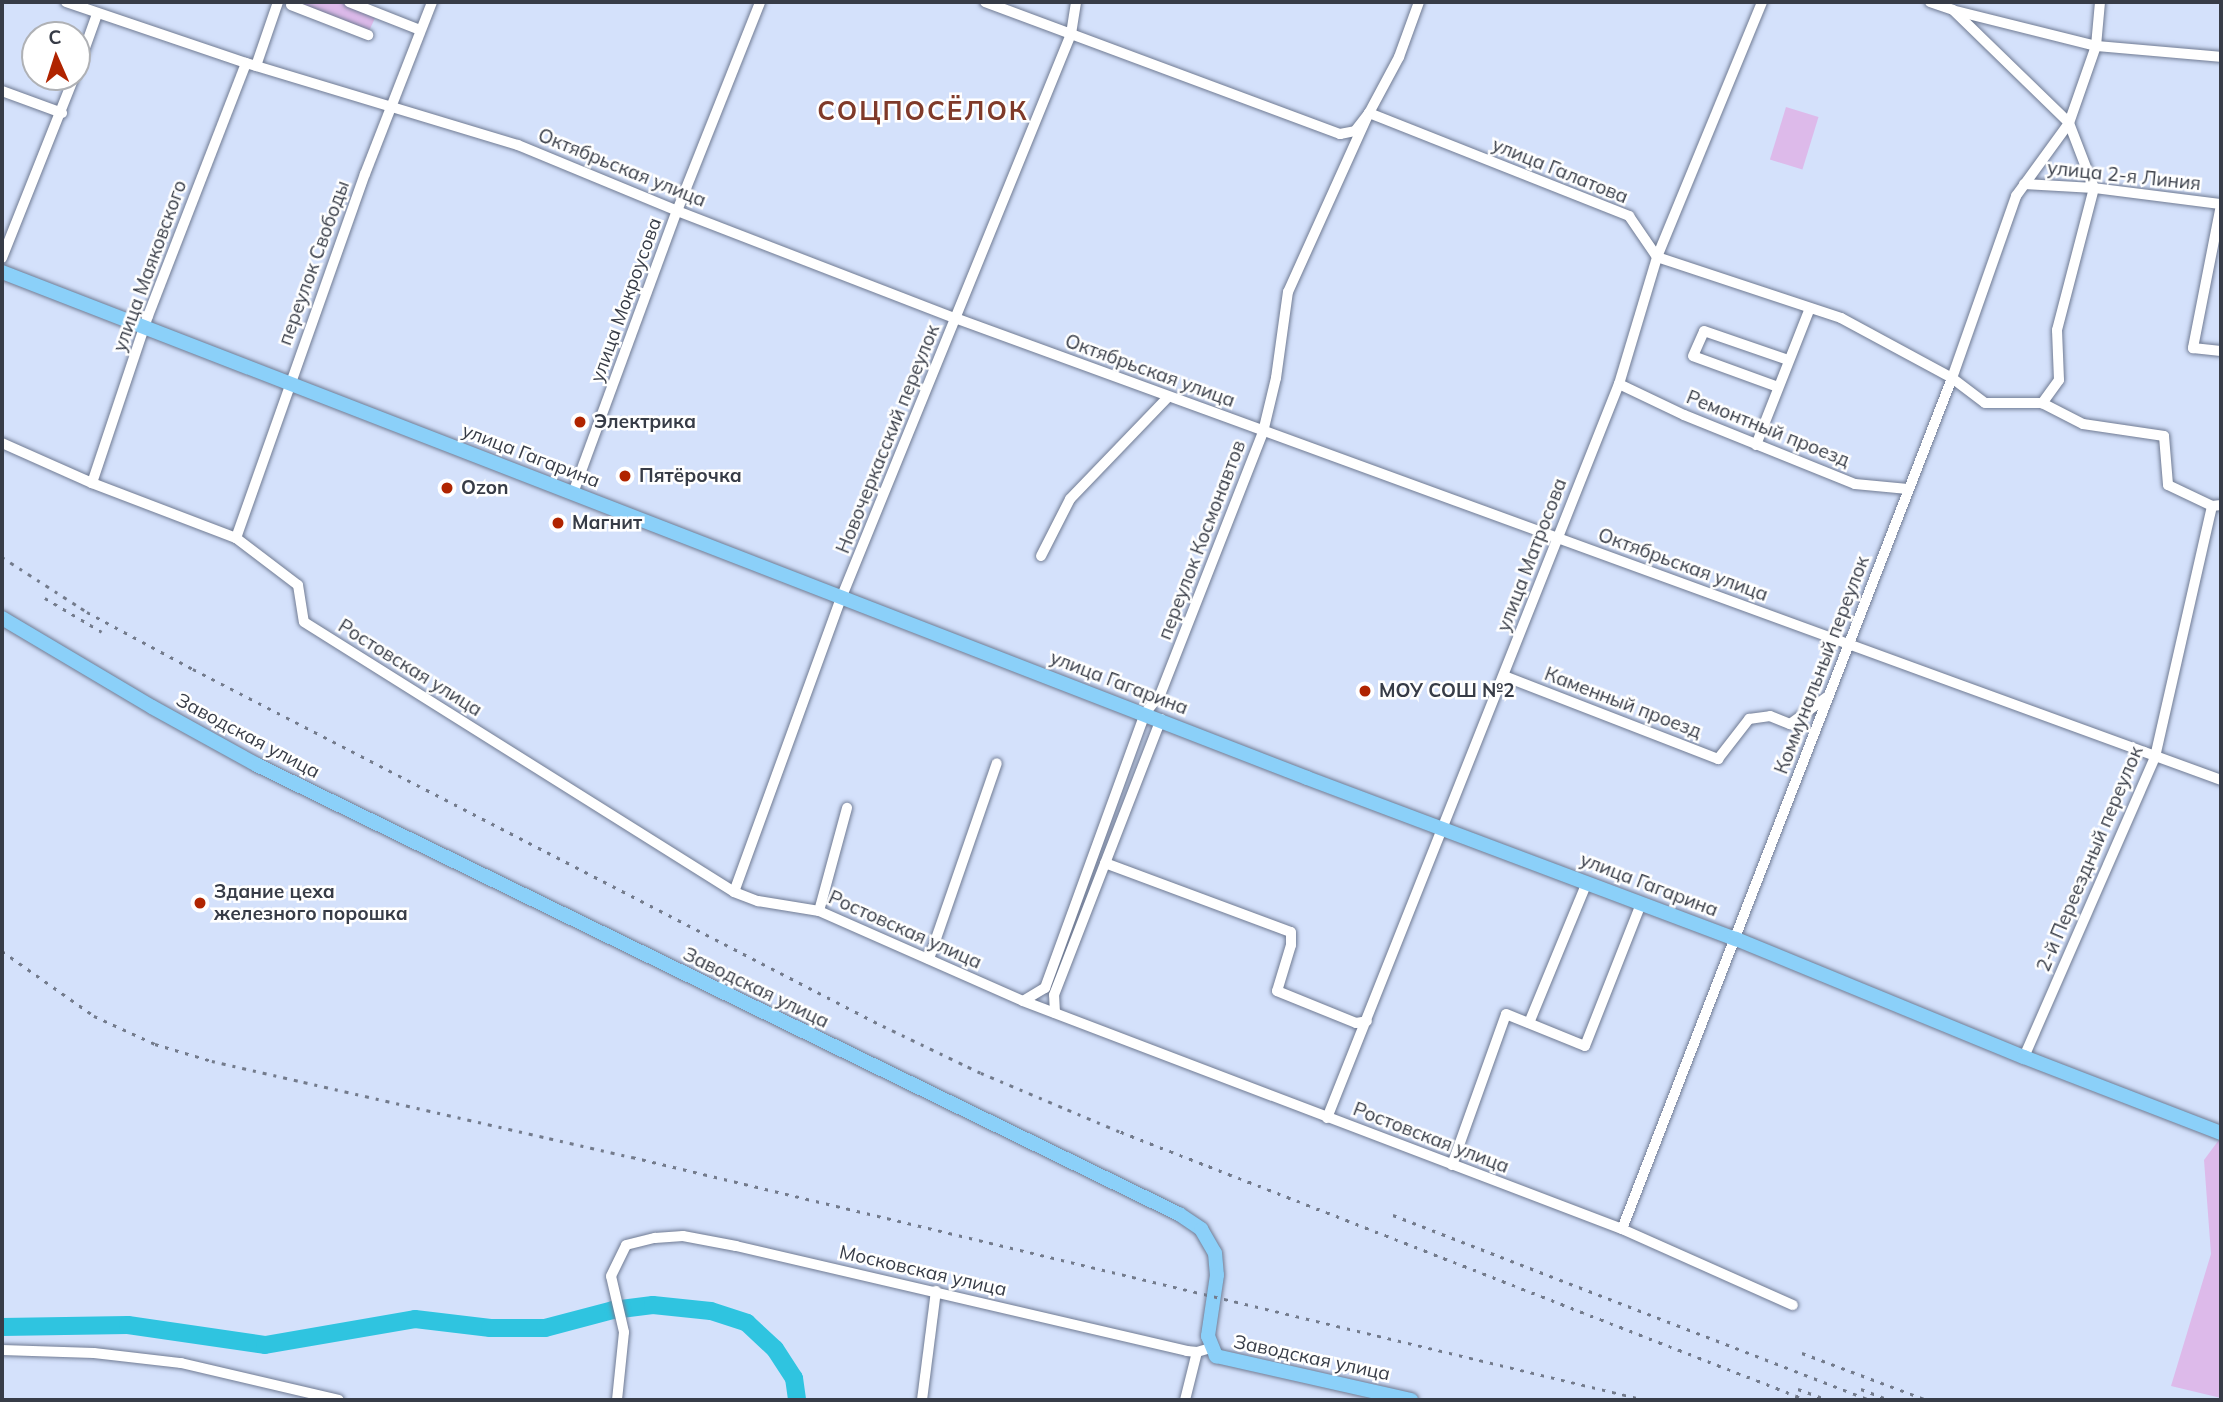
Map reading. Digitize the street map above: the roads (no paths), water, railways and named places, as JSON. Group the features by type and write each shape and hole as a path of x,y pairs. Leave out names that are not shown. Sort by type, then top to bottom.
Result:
{"main road":[{"name":"улица Гагарина","path":"2,272 1736,939 2024,1057 2221,1133"},
{"name":"Заводская улица","path":"2,618 152,708 257,765 1179,1214 1201,1229 1215,1253 1217,1275 1204,1350 1224,1359 1366,1395 1411,1400"}],"street":[{"name":"Октябрьская улица","path":"66,2 251,64 518,145 677,211 955,318 2221,780"},
{"path":"286,2 368,34"},
{"name":"улица Маяковского","path":"93,483 145,328 251,64 286,2"},
{"path":"349,2 420,30"},
{"name":"переулок Свободы","path":"236,538 390,107 432,2"},
{"name":"улица Мокроусова","path":"573,493 677,211 760,2"},
{"path":"985,2 1340,134 1355,131 1368,113"},
{"name":"Новочеркасский переулок","path":"734,892 842,596 1071,34 1076,2"},
{"name":"переулок Космонавтов","path":"1023,1001 1045,988 1145,713 1160,695 1263,432 1276,378 1288,292 1368,113 1399,57 1419,2"},
{"name":"улица Матросова","path":"1327,1118 1445,829 1450,808 1504,676 1555,538 1619,384 1657,257 1762,2"},
{"path":"1930,2 2096,46 2221,57"},
{"name":"Коммунальный переулок","path":"1622,1229 1952,378 2016,196 2069,123 2096,46 2099,2"},
{"path":"1953,10 2069,123 2094,188 2057,330 2059,380 2042,403"},
{"path":"91,31 97,14"},
{"path":"2,91 62,113"},
{"path":"2,258 69,91"},
{"name":"улица Галатова","path":"1368,113 1629,216 1657,257"},
{"name":"улица 2-я Линия","path":"2024,184 2094,188 2221,204"},
{"path":"2221,204 2193,348 2221,351"},
{"path":"1657,257 1841,318 1952,378 1985,403 2042,403 2083,424 2164,436 2168,485 2217,505"},
{"path":"1756,445 1810,308"},
{"path":"1778,387 1693,356 1704,331 1788,360"},
{"name":"Ремонтный проезд","path":"1619,384 1756,445 1855,484 1908,489"},
{"path":"1041,556 1070,499 1168,397"},
{"name":"Ростовская улица","path":"2,443 93,483 236,538 298,585 304,622 734,892 758,901 820,911 1023,1001 1622,1229 1793,1305"},
{"name":"2-й Переездный переулок","path":"2024,1057 2155,757 2217,505"},
{"name":"Каменный проезд","path":"1504,676 1718,759 1749,719 1770,716 1790,724 1828,697"},
{"path":"1055,1013 1054,995 1161,719"},
{"path":"929,960 997,763"},
{"path":"820,911 847,808"},
{"path":"1105,863 1291,932 1291,944 1277,991 1356,1023 1367,1021"},
{"path":"1529,1023 1587,882"},
{"path":"1452,1165 1506,1014 1586,1046 1641,904"},
{"name":"Московская улица","path":"617,1400 624,1345 611,1276 626,1245 655,1238 683,1236 1204,1350"},
{"path":"922,1400 936,1291"},
{"path":"2,1350 94,1353 181,1363 339,1400"},
{"path":"1185,1400 1204,1350"}],"waterway":[{"path":"2,1327 128,1325 265,1345 415,1319 490,1328 545,1328 613,1310 653,1305 711,1311 747,1323 775,1349 794,1378 797,1400"}],"railway":[{"path":"2,557 87,612 193,669 883,1026 981,1073 1121,1132 1807,1400"},
{"path":"45,598 102,632"},
{"path":"2,951 94,1016 155,1044 212,1061 632,1157 1646,1400"},
{"path":"1393,1215 1870,1400"},
{"path":"1802,1353 1927,1400"},
{"path":"1798,1389 1828,1400"},
{"path":"1861,1389 1890,1400"}],"place":[{"name":"Электрика","path":"580,422"},
{"name":"Пятёрочка","path":"625,476"},
{"name":"Ozon","path":"447,488"},
{"name":"Магнит","path":"558,523"},
{"name":"МОУ СОШ №2","path":"1365,691"},
{"name":"Здание цеха железного порошка","path":"200,903"}],"district":[{"name":"СОЦПОСЁЛОК","path":"923,111"}]}
